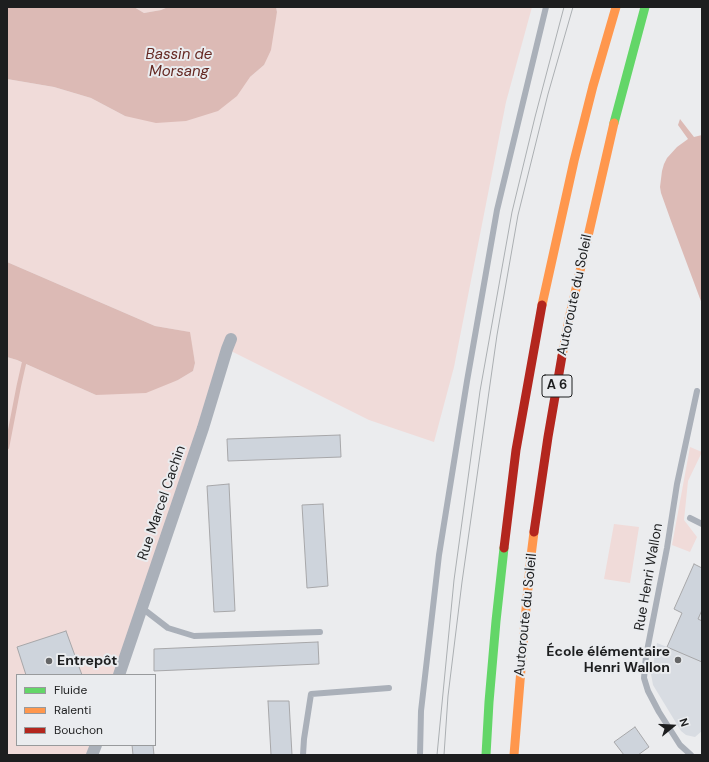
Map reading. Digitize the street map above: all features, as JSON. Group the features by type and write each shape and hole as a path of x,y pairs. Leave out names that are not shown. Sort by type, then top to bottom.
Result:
{"highway":[{"name":"Autoroute du Soleil","path":"486,755 496,621 516,450 538,326 574,161 593,86 616,7"},
{"name":"Autoroute du Soleil","path":"514,755 523,636 530,570 548,437 569,320 585,248 616,114 645,7"}],"street":[{"name":"Rue Marcel Cachin","path":"119,674 201,435 231,339"}],"lane":[{"path":"420,755 421,711 438,563 467,381 497,210 546,7"},
{"name":"Rue Henri Wallon","path":"691,755 680,745 659,712 648,691 644,678 646,656 667,548 676,484 697,391"},
{"path":"690,518 702,524"},
{"path":"142,608 168,628 194,636 320,632"},
{"path":"303,755 311,694 389,688"}],"shaded area":[{"path":"134,7 168,7 161,10 144,13"},
{"path":"276,7 532,7 506,102 454,367 434,442 369,420 227,349 119,674 16,674 16,746 95,746 92,755 7,755 7,357 96,395 178,380 193,371 195,363 189,332 155,326 7,262 7,79 54,87 91,98 125,116 250,77 264,65 277,12"},
{"path":"690,447 702,452 688,481 684,520 697,537 690,552 672,545"},
{"path":"614,524 639,527 630,583 604,579"},
{"name":"École élémentaire Henri Wallon","path":"694,564 702,568 702,731 695,737 686,735 681,731 653,685 651,674 657,643 667,647 682,613"}],"water":[{"name":"Bassin de Morsang","path":"7,7 134,7 144,13 161,10 168,7 276,7 277,12 271,50 264,65 250,77 237,96 218,111 186,121 156,123 125,116 91,98 54,87 7,79"},
{"path":"680,119 694,137 702,135 702,304 660,187 662,171 667,158 677,147 688,139 678,125"},
{"path":"7,262 155,326 190,332 195,363 193,371 178,380 146,393 96,395 7,357"}],"building":[{"path":"340,435 341,457 228,461 227,439"},
{"path":"229,484 235,611 214,612 207,486"},
{"path":"323,504 328,586 307,588 302,505"},
{"path":"694,564 702,568 702,610 698,619 702,621 702,662 667,647 682,613 674,609"},
{"name":"Entrepôt","path":"66,631 82,674 26,674 17,647"},
{"path":"318,642 319,664 154,671 154,649"},
{"path":"268,701 289,701 292,755 271,755"},
{"path":"635,727 649,747 638,755 624,755 614,742"},
{"path":"132,746 153,746 154,755 133,755"}],"waterway":[{"path":"7,447 24,363"}],"tram line":[{"path":"437,755 454,580 480,391 512,212 564,7"},
{"path":"444,755 448,696 462,582 497,335 518,215 548,94 573,7"}],"traffic: fast":[{"path":"614,123 645,7"},
{"path":"486,755 496,621 504,548"}],"traffic: slow":[{"path":"542,305 574,161 593,86 616,7"},
{"path":"562,356 569,319 614,123"},
{"path":"514,755 534,532"}],"traffic: jam":[{"path":"504,548 516,450 542,305"},
{"path":"534,532 562,356"}],"place":[{"name":"École élémentaire Henri Wallon","path":"678,660"},
{"name":"Entrepôt","path":"49,661"}]}
